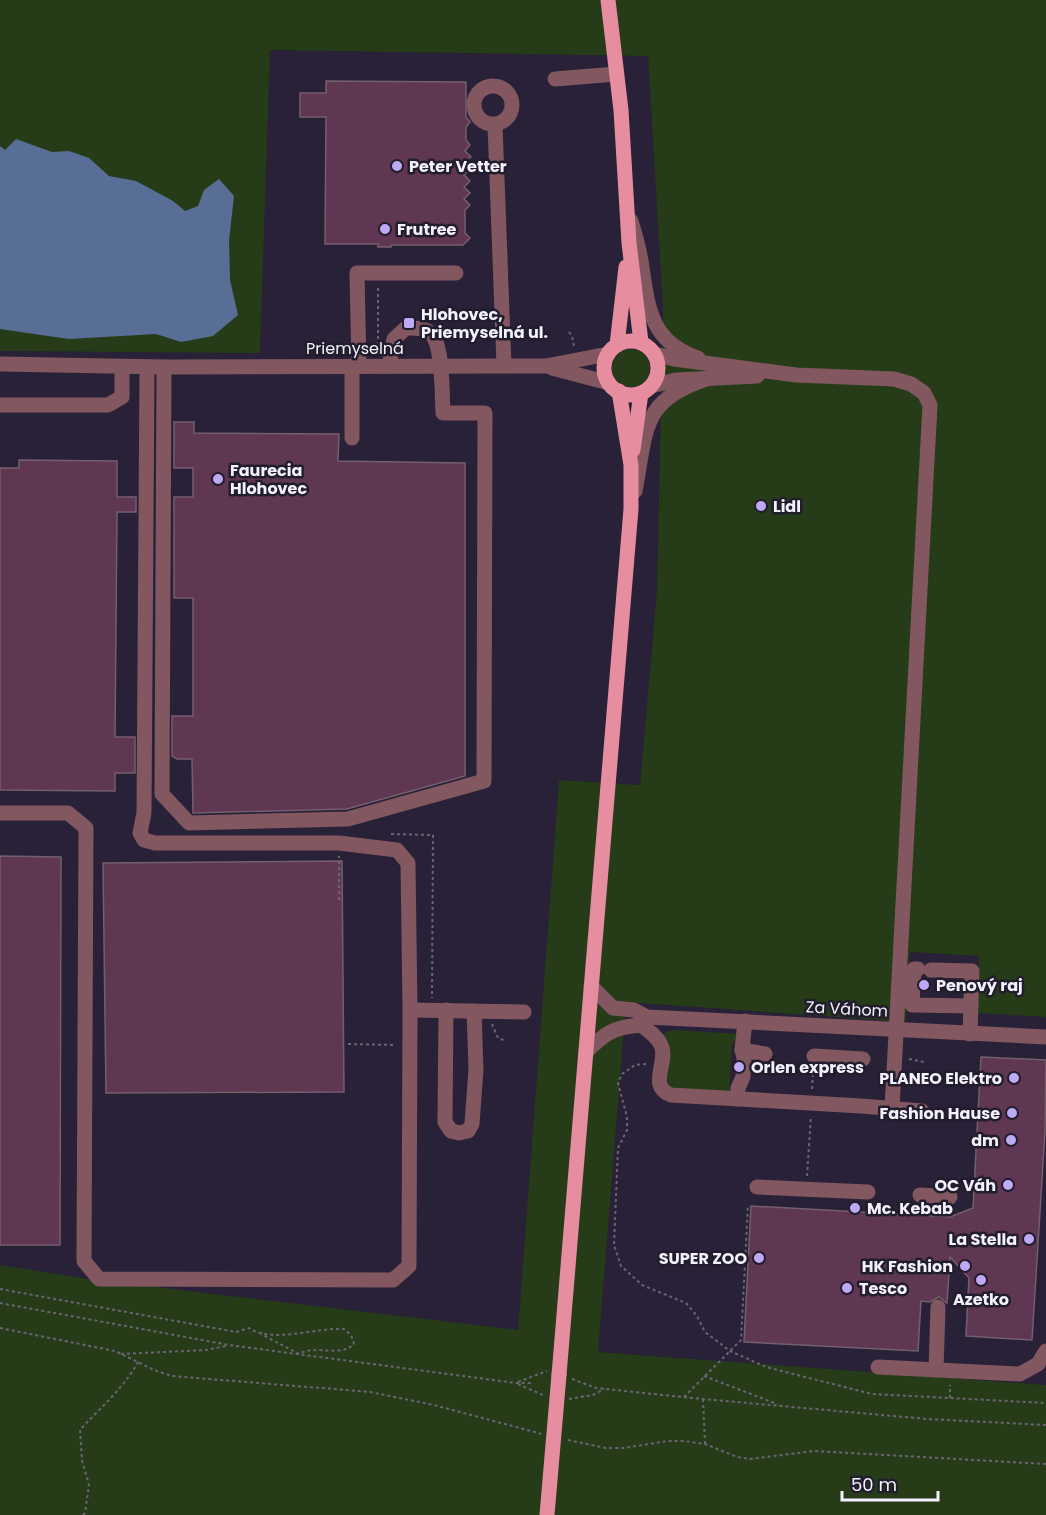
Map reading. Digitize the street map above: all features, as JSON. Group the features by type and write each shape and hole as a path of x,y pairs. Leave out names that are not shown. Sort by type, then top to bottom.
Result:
{"main road":[{"path":"608,0 621,110 629,243 641,342"},
{"path":"629,243 612,349 604,370 614,387 631,465"},
{"path":"547,1515 609,795 631,509 631,465 646,389 658,370 654,354 641,342 626,341 612,349"},
{"path":"614,387 628,394 646,389"}],"street":[{"path":"555,79 616,74"},
{"path":"495,125 504,366"},
{"path":"628,212 641,260 650,315 669,340 689,355 715,363"},
{"path":"352,438 357,273 456,273"},
{"path":"164,367 162,794 189,822 348,819 484,782 485,414 443,414 441,366 433,337 422,328 406,328 393,339 389,366"},
{"name":"Priemyselná","path":"0,364 122,367 546,366 612,349"},
{"path":"654,354 674,359 796,375"},
{"name":"Priemyselná","path":"546,366 614,387"},
{"path":"0,405 108,405 122,397 122,367"},
{"path":"0,813 68,813 86,828 84,1261 99,1279 393,1280 409,1266 408,863 397,850 339,843 155,843 144,840 140,833 144,813 147,367"},
{"path":"646,389 676,380 709,378 796,375 894,379 911,384 924,393 930,405 892,1108"},
{"path":"631,509 648,423 656,407 678,390 709,378"},
{"path":"970,1034 971,1006 972,971 914,969 912,1005 971,1006"},
{"path":"591,986 613,1008 634,1010 657,1037 663,1047 660,1086 663,1092 671,1095 737,1094 811,1103 922,1111"},
{"path":"410,1010 524,1012"},
{"path":"446,1011 446,1122 451,1131 459,1133 468,1131 472,1124 476,1069 474,1011"},
{"path":"586,1052 601,1038 619,1027 644,1021"},
{"name":"Za Váhom","path":"644,1021 746,1021 1046,1037"},
{"path":"737,1094 734,1077 735,1057 742,1050 746,1021"},
{"path":"742,1050 765,1054"},
{"path":"814,1056 863,1059"},
{"path":"757,1187 868,1192"},
{"path":"920,1195 950,1197"},
{"path":"936,1370 938,1307"},
{"path":"878,1367 1020,1374 1038,1364 1046,1351"}],"path":[{"path":"378,273 378,349"},
{"path":"569,332 574,346"},
{"path":"386,834 433,835 432,998"},
{"path":"339,843 339,900"},
{"path":"433,850 438,850"},
{"path":"498,1038 506,1041"},
{"path":"806,1190 814,1056"},
{"path":"902,1058 924,1062"},
{"path":"661,1066 635,1065 622,1074 618,1083 627,1118 627,1130 618,1148 614,1245 621,1266 642,1285 686,1303 697,1316 705,1332 730,1351 766,1367 872,1394 1046,1403"},
{"path":"684,1397 741,1340 748,1205"},
{"path":"0,1289 236,1332 249,1328 299,1354"},
{"path":"0,1303 229,1346 516,1383 532,1383"},
{"path":"0,1328 121,1354 172,1376 197,1380 285,1384 370,1392 444,1407 547,1435"},
{"path":"261,1334 293,1334 338,1329 347,1331 353,1339 354,1344 348,1349 306,1350 299,1354"},
{"path":"121,1354 206,1350 229,1346"},
{"path":"83,1515 89,1485 82,1460 80,1430 101,1405 129,1378 138,1362"},
{"path":"516,1383 558,1374 596,1388 927,1419 1046,1425"},
{"path":"704,1376 781,1406"},
{"path":"703,1399 705,1444"},
{"path":"565,1439 606,1448 624,1448 668,1441 705,1444 737,1457 750,1459 814,1451 1046,1464"}],"shaded area":[{"path":"270,50 648,56 663,311 657,589 640,785 559,780 518,1331 88,1279 0,1265 0,351 260,352"},
{"path":"910,952 980,956 978,1012 1046,1017 1046,1385 598,1352 626,1002 906,1022"}],"green space":[{"path":"0,0 1046,0 1046,1017 978,1013 979,956 910,952 906,1022 626,1002 598,1352 1046,1385 1046,1515 0,1515 0,1265 88,1279 518,1330 559,780 640,785 657,589 663,311 648,56 270,50 260,353 0,351"},
{"path":"631,349 645,354 650,368 645,382 631,387 617,382 612,368 617,354"},
{"path":"673,1030 739,1034 732,1044 729,1093 670,1087 667,1074 668,1046 663,1034"}],"water":[{"path":"16,139 52,152 69,151 89,158 109,176 136,181 173,201 185,211 198,206 204,190 219,179 234,196 229,240 230,280 238,315 213,336 181,342 156,334 69,339 0,329 0,146 5,150"}],"building":[{"name":"Peter Vetter","path":"326,81 466,82 466,117 470,122 466,127 466,140 470,145 465,151 471,157 464,162 470,168 464,175 470,181 464,187 470,193 464,199 470,205 465,210 465,233 470,238 463,245 378,247 378,244 325,244 326,117 300,117 300,93 326,93"},
{"path":"174,422 194,422 194,433 339,434 338,461 465,463 465,776 347,809 193,813 192,759 177,759 172,756 172,716 193,716 193,598 174,598 174,497 193,497 193,468 174,468"},
{"path":"19,460 117,461 117,497 136,497 136,512 117,512 115,737 135,737 135,773 115,773 115,791 0,790 0,468 19,468"},
{"path":"0,856 61,857 60,1245 0,1245"},
{"path":"342,861 344,1092 106,1093 103,863"},
{"path":"981,1057 1046,1060 1045,1131 1032,1340 966,1336 969,1278 950,1257 947,1303 939,1297 930,1302 921,1301 918,1351 744,1342 751,1206 950,1217 973,1208"}],"place":[{"name":"Peter Vetter","path":"397,166"},
{"name":"Frutree","path":"385,229"},
{"name":"Hlohovec, Priemyselná ul.","path":"409,323"},
{"name":"Faurecia Hlohovec","path":"218,479"},
{"name":"Lidl","path":"761,506"},
{"name":"Penový raj","path":"924,985"},
{"name":"Orlen express","path":"739,1067"},
{"name":"PLANEO Elektro","path":"1014,1078"},
{"name":"Fashion Hause","path":"1012,1113"},
{"name":"dm","path":"1011,1140"},
{"name":"OC Váh","path":"1008,1185"},
{"name":"Mc. Kebab","path":"855,1208"},
{"name":"La Stella","path":"1029,1239"},
{"name":"SUPER ZOO","path":"759,1258"},
{"name":"HK Fashion","path":"965,1266"},
{"name":"Azetko","path":"981,1280"},
{"name":"Tesco","path":"847,1288"}]}
